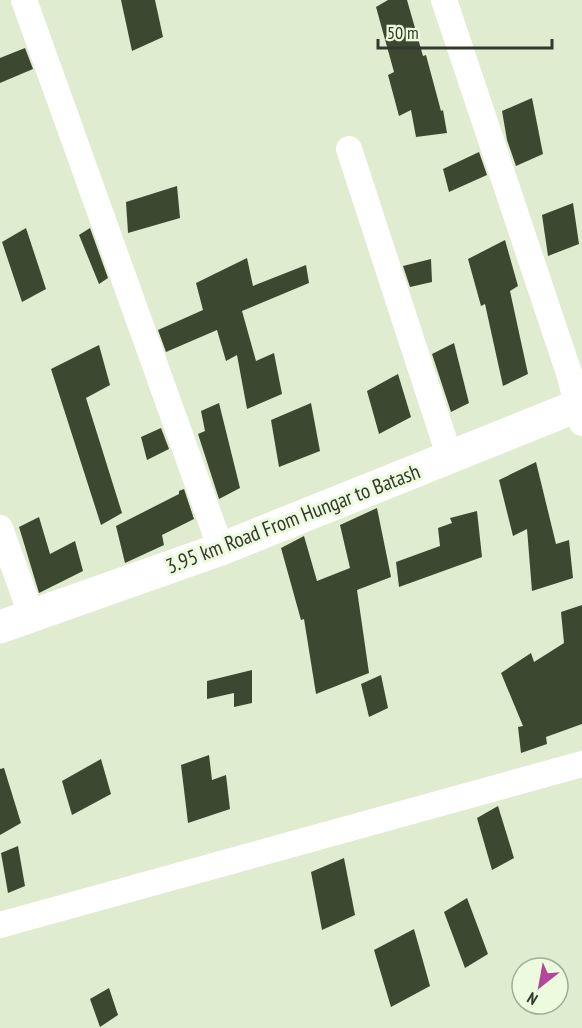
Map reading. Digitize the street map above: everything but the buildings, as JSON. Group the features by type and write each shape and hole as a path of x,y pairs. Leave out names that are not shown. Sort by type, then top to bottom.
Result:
{"street":[{"path":"24,0 221,549"},
{"path":"444,0 581,411"},
{"path":"349,149 450,458"},
{"name":"3.95 km Road From Hungar to Batash","path":"0,627 221,549 450,458 581,411"},
{"path":"0,528 32,617"},
{"path":"0,925 582,764"}]}
